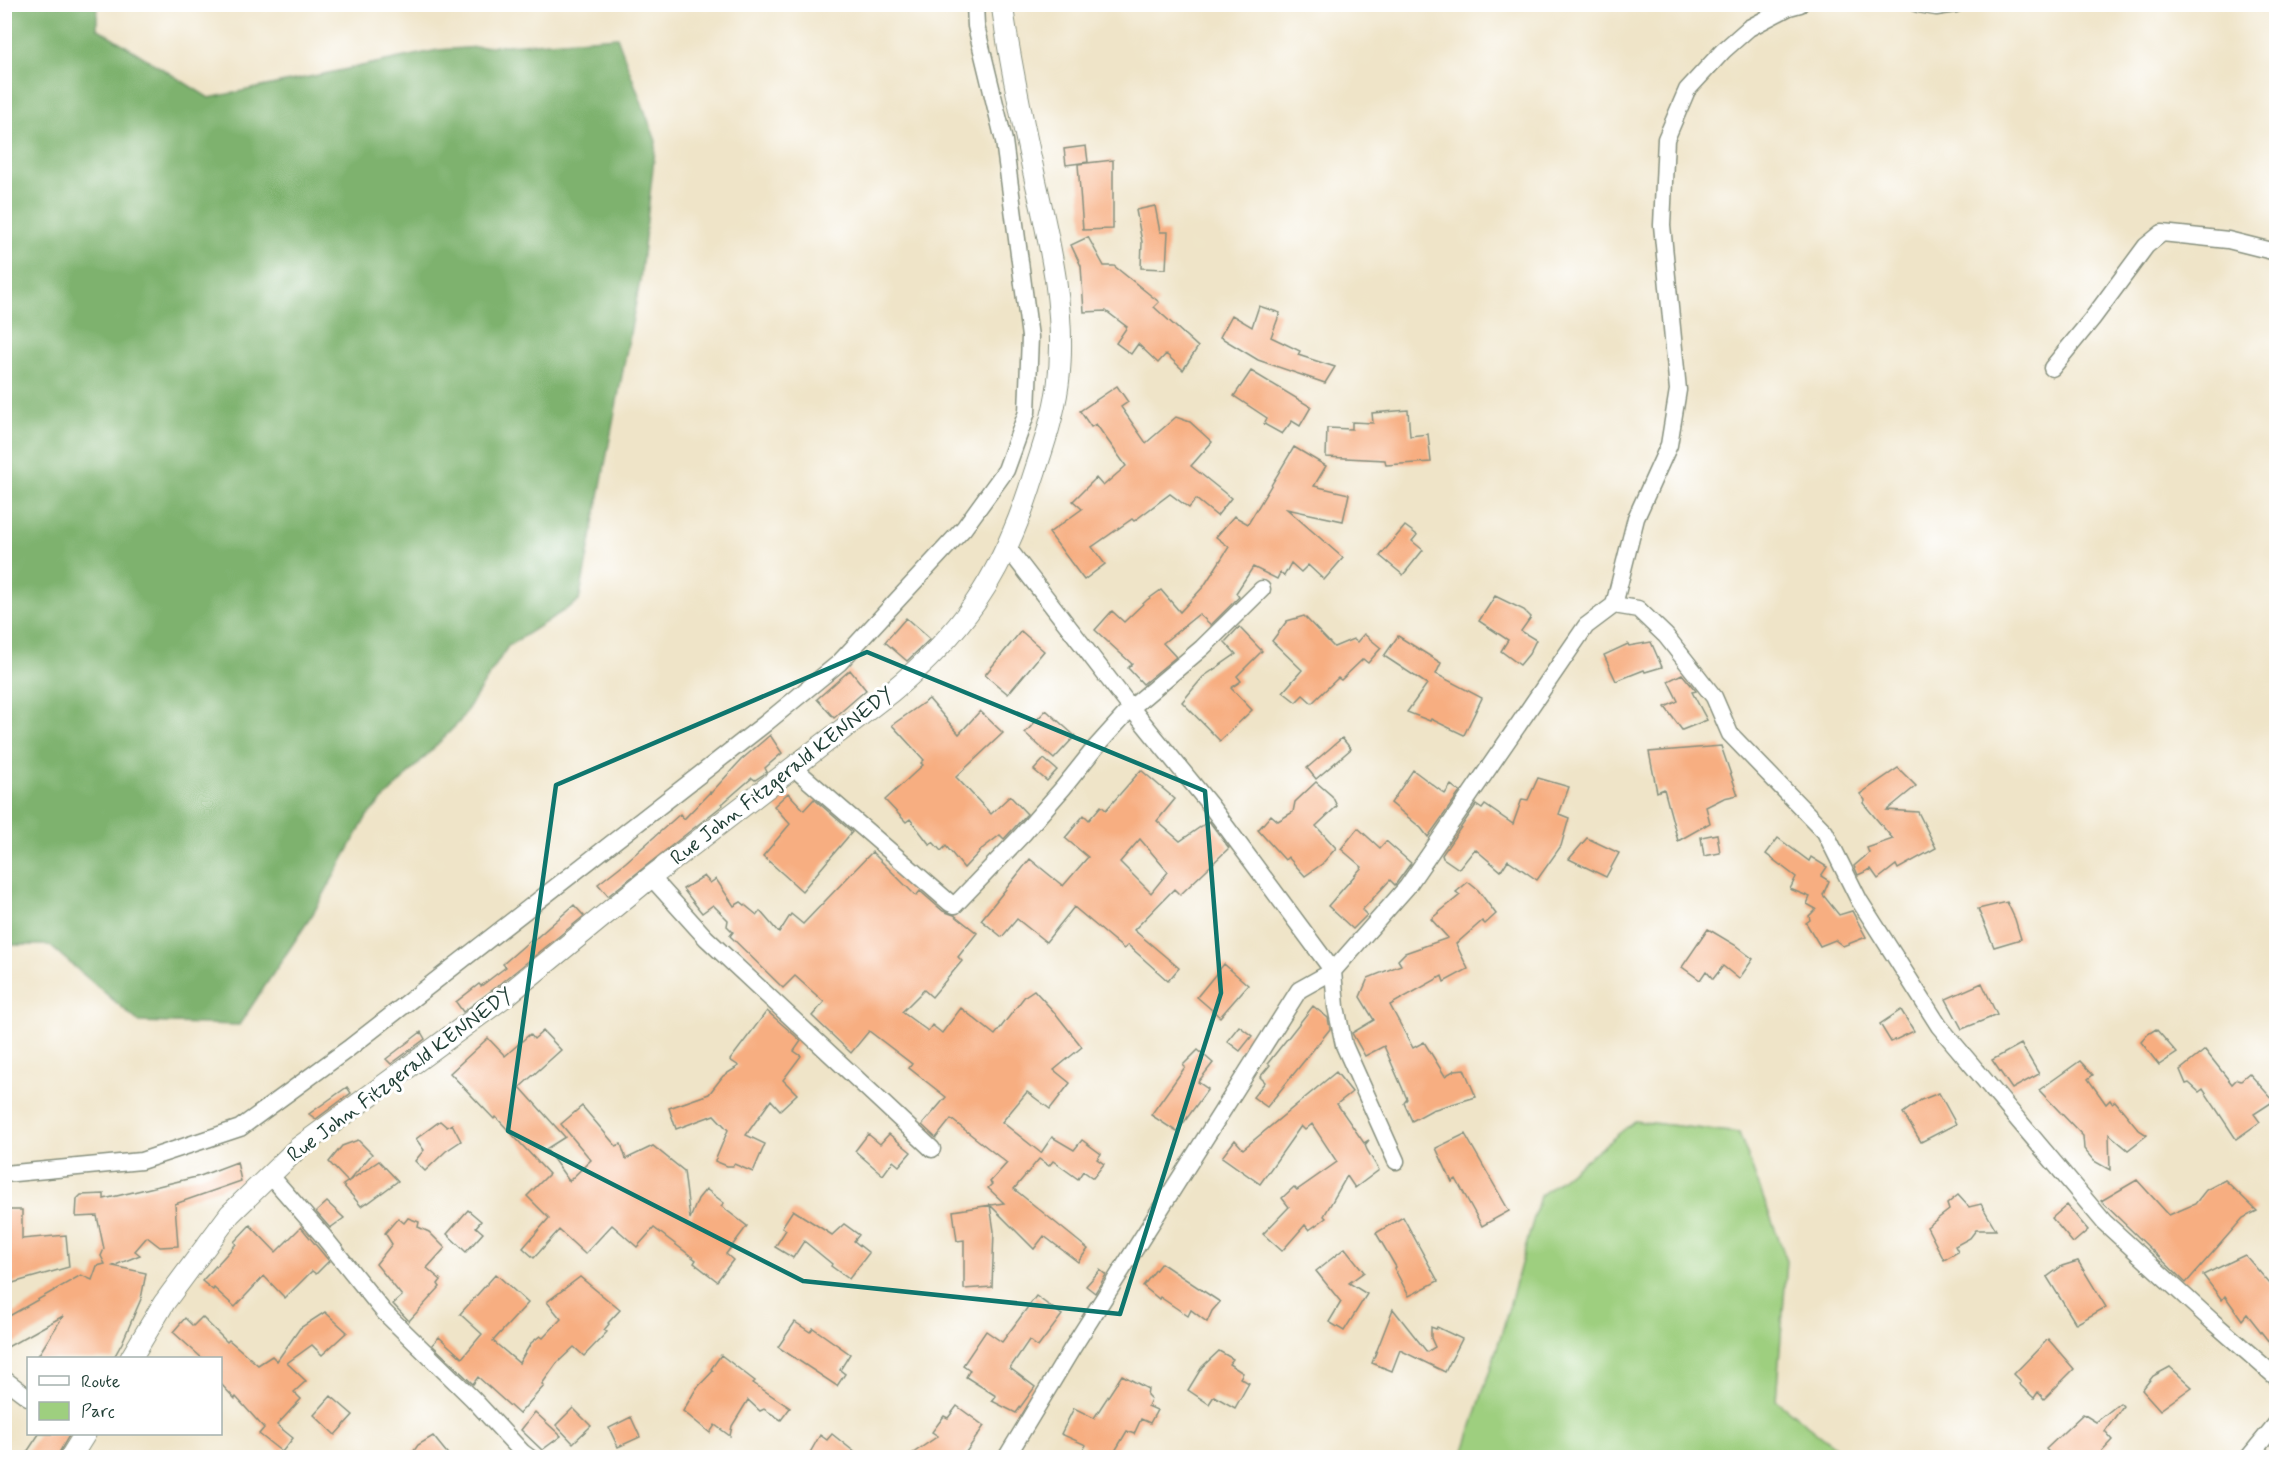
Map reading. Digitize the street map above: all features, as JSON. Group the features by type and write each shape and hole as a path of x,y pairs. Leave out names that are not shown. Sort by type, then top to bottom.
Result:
{"street":[{"path":"4,1174 141,1161 240,1128 348,1049 757,731 839,663 964,528 1006,470 1027,412 1030,337 1004,141 976,26 975,4"},
{"name":"Rue John Fitzgerald KENNEDY","path":"132,1357 164,1303 188,1274 230,1214 298,1148 507,995 651,877 794,768 924,664 969,613 1007,548 1020,518 1053,417 1058,382 1060,343 1052,258 1010,57 1002,4"},
{"path":"1006,1458 1073,1347 1299,990 1333,971 1407,887 1586,626 1614,605 1636,518 1669,445 1677,390 1662,225 1666,139 1687,90 1722,51 1749,28 1789,7 1800,4"},
{"path":"1918,4 1936,7 1956,4"},
{"path":"2052,368 2146,246 2162,233 2228,240 2277,252"},
{"path":"1007,548 1131,708 1210,805 1333,971 1336,1008 1344,1046 1396,1161"},
{"path":"794,768 955,905 1023,834 1131,708 1202,648 1262,589"},
{"path":"1614,605 1638,609 1666,636 1713,697 1730,734 1825,832 1859,900 1939,1026 2104,1222 2277,1377"},
{"path":"651,877 706,938 932,1149"},
{"path":"270,1175 384,1312 473,1399 523,1456"},
{"path":"4,1379 27,1396"},
{"path":"2248,1458 2277,1424"},
{"path":"70,1458 83,1435"}],"highlighted area":[{"path":"867,652 1205,791 1221,993 1120,1314 803,1281 508,1131 556,785"}],"green space":[{"path":"5,4 97,5 97,28 209,98 438,50 617,37 656,141 640,281 579,601 508,646 460,721 367,816 314,912 239,1025 139,1022 49,945 5,945"},
{"path":"1635,1121 1739,1133 1787,1261 1776,1400 1847,1457 1462,1457 1502,1332 1540,1196"}],"building":[{"path":"1086,146 1088,162 1066,165 1064,149"},
{"path":"1113,160 1113,229 1083,230 1078,164"},
{"path":"1155,206 1160,232 1168,232 1166,269 1141,268 1142,242 1136,210"},
{"path":"1088,237 1104,266 1114,266 1159,302 1154,307 1198,347 1183,370 1166,354 1158,363 1138,344 1131,354 1116,343 1127,327 1106,311 1084,312 1081,266 1071,245"},
{"path":"1259,306 1280,313 1271,337 1300,351 1298,355 1335,367 1325,383 1258,360 1220,337 1232,315 1252,327"},
{"path":"1251,371 1311,407 1300,426 1292,421 1282,434 1264,424 1267,418 1234,396"},
{"path":"1117,386 1128,402 1121,407 1146,443 1176,417 1190,422 1212,442 1191,466 1231,498 1217,516 1196,499 1189,508 1170,494 1134,521 1132,519 1092,547 1105,564 1084,580 1049,533 1082,509 1073,501 1096,478 1103,486 1126,466 1096,424 1091,427 1080,411"},
{"path":"1408,410 1410,436 1428,434 1431,462 1386,465 1385,460 1326,457 1327,428 1352,429 1352,422 1373,423 1372,413"},
{"path":"1294,447 1326,466 1314,486 1349,494 1343,521 1287,509 1343,558 1324,580 1308,565 1301,572 1291,563 1284,576 1280,573 1277,579 1253,567 1236,593 1239,597 1211,625 1199,614 1163,643 1176,657 1143,684 1128,668 1132,664 1095,630 1112,611 1124,622 1161,590 1180,612 1204,586 1229,547 1216,537 1234,516 1248,524"},
{"path":"1405,526 1417,535 1412,541 1423,550 1403,575 1380,556"},
{"path":"1495,596 1524,610 1531,617 1521,631 1536,640 1520,665 1501,651 1508,640 1479,621"},
{"path":"1304,616 1334,647 1353,639 1357,642 1364,634 1381,648 1368,663 1363,659 1341,680 1338,678 1312,703 1303,695 1296,702 1283,692 1302,670 1272,641 1287,621"},
{"path":"906,618 930,639 907,661 885,642"},
{"path":"1239,627 1262,651 1237,676 1241,681 1231,688 1252,710 1220,741 1182,702 1203,677 1236,654 1225,642"},
{"path":"1021,631 1044,651 1008,694 985,675"},
{"path":"1398,636 1441,663 1436,674 1482,698 1464,735 1431,719 1430,721 1407,712 1427,684 1384,656"},
{"path":"1651,642 1662,667 1645,672 1644,670 1616,681 1604,655 1628,644 1629,646"},
{"path":"850,670 866,690 834,718 817,699"},
{"path":"1682,674 1696,691 1692,692 1707,720 1682,730 1665,707 1678,701 1668,681"},
{"path":"929,699 959,734 980,711 1003,733 956,777 991,814 1010,796 1027,814 1004,839 1000,835 983,848 964,868 946,846 941,851 933,842 930,845 910,819 906,822 885,800 923,765 921,763 924,760 892,725"},
{"path":"1046,710 1075,736 1054,759 1025,733"},
{"path":"770,735 782,753 765,768 767,772 755,780 752,778 723,805 608,896 598,884 680,814 684,819 741,760"},
{"path":"1342,738 1351,749 1316,779 1307,768"},
{"path":"1721,746 1738,795 1724,798 1706,807 1710,823 1678,841 1664,789 1657,792 1649,752"},
{"path":"1044,759 1057,770 1047,781 1034,770"},
{"path":"1898,768 1916,786 1887,810 1918,812 1936,848 1898,869 1896,865 1878,879 1871,869 1858,875 1854,866 1869,853 1867,848 1893,839 1863,803 1865,800 1860,794"},
{"path":"1141,770 1175,799 1157,821 1180,841 1209,821 1229,848 1180,895 1174,889 1134,930 1179,968 1168,981 1128,945 1124,949 1074,907 1046,942 1017,919 1002,937 981,920 1030,859 1063,886 1088,857 1065,838 1084,815 1089,820 1101,806 1106,810","holes":["1140,839 1168,872 1151,893 1120,862"]},
{"path":"1413,770 1445,794 1451,785 1460,792 1428,837 1421,828 1391,803"},
{"path":"1538,778 1569,787 1559,814 1569,818 1561,846 1537,880 1508,860 1501,871 1475,849 1459,869 1443,858 1442,855 1476,805 1482,809 1485,805 1513,824 1522,799 1528,800"},
{"path":"1316,782 1332,796 1337,806 1316,826 1336,848 1322,864 1305,876 1288,857 1285,860 1258,830 1271,815 1278,821 1293,812 1295,802"},
{"path":"788,793 804,810 814,799 852,832 802,891 763,856 790,824 774,806"},
{"path":"1358,828 1380,848 1386,841 1411,863 1395,885 1390,880 1362,910 1367,915 1353,929 1328,906 1362,867 1341,849"},
{"path":"1717,834 1720,853 1704,856 1701,837"},
{"path":"1587,838 1619,853 1606,877 1569,859"},
{"path":"1778,838 1809,861 1811,857 1827,867 1821,876 1829,881 1823,895 1839,915 1852,911 1866,937 1843,946 1835,940 1820,946 1806,923 1816,909 1807,904 1810,897 1790,889 1796,877 1766,854"},
{"path":"872,852 916,896 920,891 943,911 954,915 977,933 958,957 962,961 932,997 924,990 902,1012 928,1031 932,1025 942,1033 961,1008 995,1035 1025,996 1034,990 1082,1047 1054,1070 1070,1083 1050,1109 1027,1092 1002,1122 1041,1153 1052,1137 1074,1150 1082,1140 1101,1154 1097,1159 1104,1164 1093,1178 1083,1171 1078,1179 1053,1161 1049,1166 1039,1159 1014,1189 1088,1249 1078,1262 1044,1236 1034,1249 990,1205 1004,1203 988,1188 992,1184 990,1182 1007,1163 951,1119 936,1138 922,1125 946,1097 909,1068 912,1064 869,1031 851,1053 812,1016 824,1002 795,976 783,988 730,936 733,932 727,926 728,920 713,905 702,913 683,889 704,876 710,883 716,879 734,906 741,902 757,915 760,911 779,933 791,914 803,924"},
{"path":"1468,882 1478,890 1496,914 1485,924 1482,921 1456,944 1468,969 1444,982 1442,976 1390,1005 1413,1048 1424,1042 1445,1076 1455,1070 1464,1069 1476,1097 1432,1110 1412,1121 1404,1103 1407,1099 1384,1046 1365,1056 1352,1033 1374,1020 1360,997 1368,978 1401,965 1398,960 1405,953 1448,938 1431,919 1460,895 1456,892"},
{"path":"2007,902 2021,939 1994,947 1978,909"},
{"path":"574,905 584,916 463,1012 456,1002 506,967 503,964"},
{"path":"1708,929 1753,959 1739,979 1723,966 1713,979 1706,971 1700,980 1682,967"},
{"path":"1224,964 1248,985 1220,1017 1197,997"},
{"path":"1982,983 1997,1015 1962,1029 1946,999"},
{"path":"1313,1006 1328,1018 1330,1029 1267,1107 1253,1097 1265,1082 1260,1077 1270,1065 1268,1063"},
{"path":"1901,1010 1914,1031 1891,1042 1880,1024"},
{"path":"767,1011 801,1041 794,1051 801,1056 783,1080 797,1094 780,1110 771,1100 746,1135 765,1144 753,1172 734,1164 727,1166 715,1161 728,1130 714,1115 676,1129 669,1108 709,1094 723,1076 739,1066 730,1060"},
{"path":"1239,1026 1252,1036 1240,1051 1227,1041"},
{"path":"2156,1029 2177,1053 2159,1065 2141,1042"},
{"path":"543,1031 561,1050 520,1087 565,1137 546,1149 569,1181 591,1160 561,1124 582,1106 616,1146 621,1144 626,1159 653,1146 684,1171 690,1219 698,1199 706,1189 724,1203 721,1206 747,1226 726,1254 733,1260 717,1281 694,1263 696,1260 654,1228 637,1247 612,1225 585,1254 559,1230 534,1258 523,1248 549,1218 527,1196 549,1174 496,1117 494,1119 450,1073 488,1038 505,1056 530,1034 534,1039"},
{"path":"421,1032 425,1039 391,1064 386,1059"},
{"path":"2021,1044 2039,1074 2012,1089 1992,1060"},
{"path":"1198,1050 1213,1063 1198,1082 1208,1089 1177,1132 1151,1115 1185,1067 1183,1065"},
{"path":"2205,1050 2232,1084 2249,1073 2274,1101 2254,1114 2260,1122 2236,1139 2203,1089 2199,1092 2189,1083 2186,1084 2180,1070"},
{"path":"2080,1061 2093,1075 2088,1079 2106,1104 2110,1100 2112,1103 2115,1101 2139,1130 2147,1135 2128,1150 2109,1134 2110,1170 2094,1161 2084,1149 2083,1136 2039,1090"},
{"path":"1336,1072 1352,1092 1337,1104 1364,1143 1369,1140 1365,1145 1379,1170 1355,1188 1347,1176 1324,1216 1326,1218 1309,1230 1305,1225 1282,1251 1263,1234 1289,1207 1282,1198 1294,1187 1297,1190 1337,1162 1312,1124 1305,1130 1301,1126 1260,1184 1222,1157 1235,1140 1243,1149"},
{"path":"347,1087 351,1093 316,1119 309,1114"},
{"path":"1939,1093 1956,1124 1921,1142 1903,1113 1921,1100"},
{"path":"440,1121 447,1127 452,1124 461,1141 446,1151 425,1171 415,1161 424,1150 416,1139"},
{"path":"868,1134 880,1144 889,1134 911,1152 899,1166 893,1161 883,1175 855,1151"},
{"path":"1465,1134 1509,1211 1482,1226 1456,1179 1452,1182 1436,1148"},
{"path":"358,1140 372,1154 348,1182 329,1162 342,1146"},
{"path":"379,1161 398,1181 361,1206 343,1185"},
{"path":"237,1162 241,1181 175,1204 178,1246 160,1247 147,1237 135,1251 140,1255 113,1266 146,1273 141,1299 114,1357 37,1357 63,1316 4,1349 4,1319 81,1275 92,1280 97,1266 105,1264 101,1256 104,1249 97,1216 76,1217 77,1199 81,1195 104,1194 104,1199 200,1176"},
{"path":"2137,1180 2169,1215 2195,1204 2206,1190 2225,1180 2257,1211 2243,1218 2186,1283 2101,1201"},
{"path":"1958,1195 1969,1207 1981,1204 1996,1230 1976,1230 1970,1238 1955,1246 1958,1252 1944,1260 1927,1227 1949,1210 1947,1204"},
{"path":"327,1202 344,1218 330,1228 316,1212"},
{"path":"990,1205 994,1231 992,1287 964,1289 964,1240 957,1241 953,1211"},
{"path":"2067,1205 2088,1230 2073,1243 2052,1218"},
{"path":"4,1210 22,1210 22,1239 66,1235 69,1267 9,1284 4,1268"},
{"path":"468,1210 481,1221 476,1227 483,1233 466,1252 447,1234"},
{"path":"793,1210 832,1235 844,1224 859,1235 854,1241 869,1253 849,1279 804,1241 793,1258 775,1247 786,1230 782,1227"},
{"path":"1403,1217 1438,1281 1409,1296 1394,1268 1396,1267 1376,1233"},
{"path":"398,1218 404,1223 408,1218 419,1222 418,1227 429,1232 445,1248 427,1268 441,1280 438,1284 440,1287 409,1321 393,1304 402,1296 376,1264 392,1244 385,1233"},
{"path":"250,1225 276,1252 301,1227 329,1261 316,1274 312,1271 285,1298 264,1276 235,1307 214,1288 213,1290 202,1281"},
{"path":"1345,1248 1364,1272 1349,1283 1367,1294 1344,1331 1329,1322 1341,1302 1316,1271"},
{"path":"2245,1255 2277,1292 2277,1352 2247,1314 2242,1320 2225,1296 2222,1300 2203,1275"},
{"path":"2078,1261 2106,1307 2076,1324 2047,1277 2062,1266"},
{"path":"1161,1263 1220,1302 1212,1311 1207,1322 1191,1310 1188,1316 1160,1297 1159,1299 1143,1286"},
{"path":"1100,1270 1106,1275 1095,1293 1086,1286"},
{"path":"496,1274 528,1303 493,1341 519,1363 531,1343 540,1336 543,1338 561,1319 547,1302 580,1277 620,1310 608,1323 604,1330 607,1332 584,1356 574,1347 557,1363 542,1384 544,1386 519,1414 478,1377 473,1384 432,1345 439,1337 462,1358 482,1334 460,1314"},
{"path":"1036,1296 1062,1315 1038,1347 1029,1340 1010,1368 1035,1387 1016,1413 992,1401 996,1396 966,1377 970,1370 963,1365 986,1331 1002,1342"},
{"path":"1393,1309 1427,1352 1435,1347 1431,1338 1431,1327 1436,1329 1437,1327 1462,1339 1445,1372 1400,1350 1392,1371 1372,1363"},
{"path":"325,1312 347,1332 322,1355 312,1345 287,1363 306,1381 294,1392 301,1399 277,1425 293,1438 282,1452 259,1434 264,1428 222,1385 222,1357 201,1357 173,1332 185,1318 193,1326 202,1317 227,1342 229,1340 258,1365 272,1356 277,1361 300,1328"},
{"path":"795,1322 810,1332 813,1328 850,1354 840,1370 845,1374 837,1386 778,1347"},
{"path":"2048,1339 2074,1369 2044,1399 2038,1392 2034,1398 2019,1384 2021,1381 2014,1374"},
{"path":"1219,1351 1233,1359 1229,1364 1243,1373 1240,1378 1249,1383 1235,1408 1214,1396 1209,1404 1188,1390 1202,1367"},
{"path":"721,1355 755,1381 753,1383 790,1408 781,1420 764,1409 760,1411 748,1400 732,1426 730,1436 715,1425 710,1433 683,1411 696,1389 713,1371 711,1369"},
{"path":"2170,1367 2192,1387 2160,1410 2142,1390 2153,1376"},
{"path":"1122,1375 1148,1389 1147,1395 1151,1399 1148,1406 1157,1410 1150,1423 1141,1419 1134,1434 1127,1431 1111,1458 1095,1458 1082,1452 1086,1445 1061,1434 1074,1408 1094,1418"},
{"path":"331,1396 353,1415 335,1435 314,1415"},
{"path":"2120,1403 2123,1406 2105,1431 2113,1440 2096,1458 2054,1458 2046,1449 2083,1414 2096,1422"},
{"path":"957,1406 984,1426 962,1458 906,1458 938,1436 932,1432 944,1416 948,1418"},
{"path":"573,1408 591,1426 573,1443 556,1425"},
{"path":"535,1412 561,1436 542,1450 521,1430"},
{"path":"631,1417 640,1437 618,1447 609,1428"},
{"path":"832,1434 862,1458 807,1458 820,1435 827,1440"},
{"path":"38,1435 69,1435 56,1458 23,1458"},
{"path":"433,1436 451,1458 409,1458 418,1445"}]}
